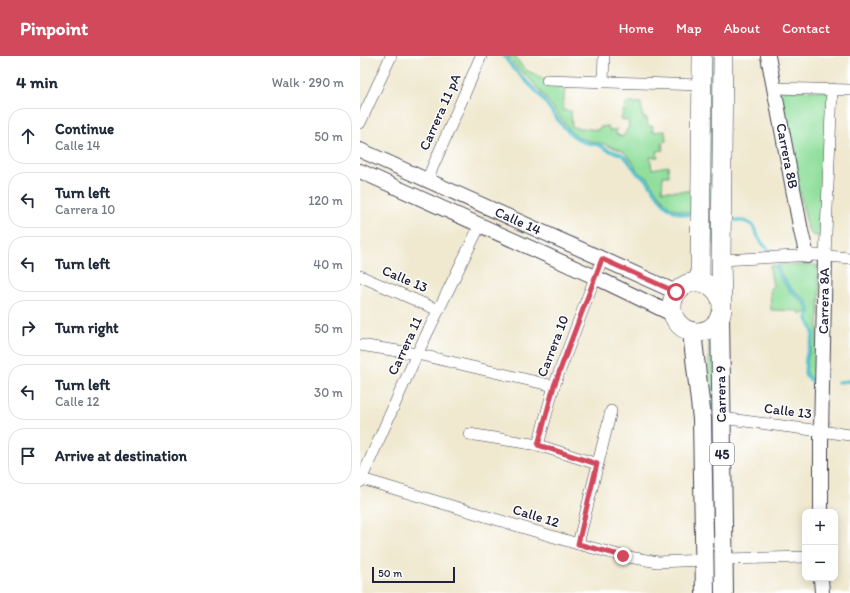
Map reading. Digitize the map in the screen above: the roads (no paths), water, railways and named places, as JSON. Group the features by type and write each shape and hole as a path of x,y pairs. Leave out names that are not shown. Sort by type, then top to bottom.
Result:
{"highway":[{"path":"700,282 702,56"},
{"name":"Carrera 9","path":"721,309 723,56"},
{"path":"700,282 712,287 720,296 721,309 718,322 707,331 700,333 688,331 680,326 672,314 671,308 676,292 687,284 700,282"}],"main road":[{"name":"Carrera 9","path":"721,309 724,593"},
{"name":"Carrera 9","path":"692,332 702,419 705,593"}],"street":[{"path":"360,123 391,56"},
{"name":"Carrera 11 pA","path":"427,180 481,56"},
{"path":"603,82 604,56"},
{"name":"Carrera 8B","path":"768,56 800,231 807,256"},
{"path":"547,80 701,86"},
{"path":"774,88 850,90"},
{"name":"Carrera 8A","path":"821,509 821,431 825,257 832,90"},
{"name":"Calle 14","path":"360,150 676,292"},
{"name":"Calle 14","path":"360,171 595,277 672,314"},
{"name":"Carrera 11","path":"361,480 416,354 480,225"},
{"path":"721,260 816,255 825,257 850,258"},
{"name":"Carrera 10","path":"538,445 554,386 602,259"},
{"name":"Calle 13","path":"360,276 438,310"},
{"path":"360,344 416,354 554,386"},
{"path":"578,544 611,411"},
{"name":"Calle 13","path":"722,418 850,435"},
{"path":"468,434 538,445 597,464"},
{"name":"Calle 12","path":"361,480 623,556 658,562 704,560"},
{"path":"723,559 802,557"},
{"path":"821,581 822,593"}],"waterway":[{"path":"504,56 512,67 539,94 562,125 572,135 583,142 599,145 608,150 621,154 626,158 638,174 646,179 660,199 669,208 676,212 688,215"},
{"path":"734,220 751,224 764,246 772,252"},
{"path":"775,266 789,287 806,303 810,312 807,318 813,335 806,356 805,374 815,382"},
{"path":"838,382 850,381"}]}
